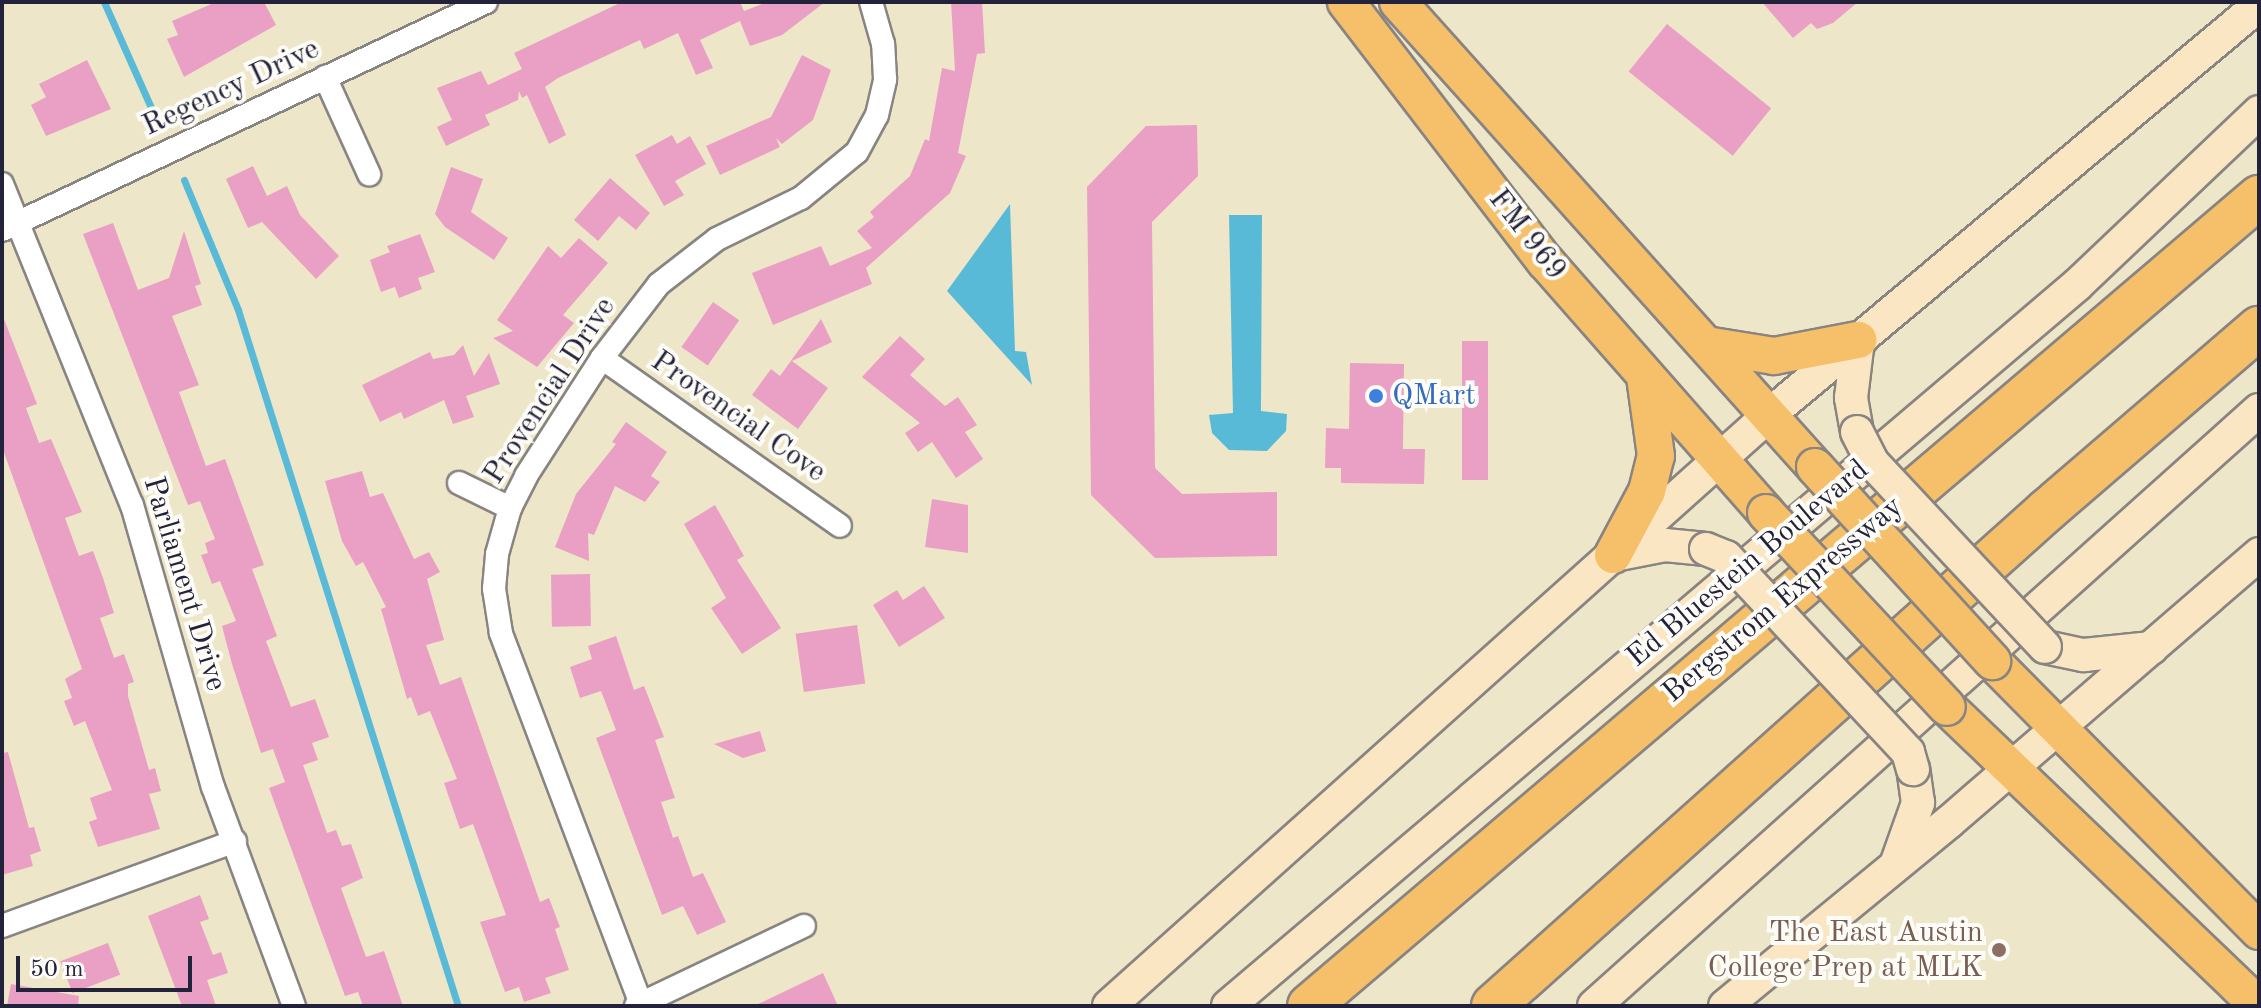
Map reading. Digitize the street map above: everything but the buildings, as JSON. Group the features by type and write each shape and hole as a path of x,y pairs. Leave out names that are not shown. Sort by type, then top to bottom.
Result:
{"highway":[{"name":"Bergstrom Expressway","path":"1309,1006 2259,197"},
{"path":"1493,1006 2046,511 2259,328"}],"main road":[{"name":"FM 969","path":"1346,2 1545,261 1718,461 2009,771 2259,1006"},
{"name":"FM 969","path":"1398,2 1992,661 2259,931"},
{"path":"1109,1006 1769,415 2259,5"},
{"path":"1387,54 1413,53 1440,81 1453,87 1470,83"},
{"name":"Ed Bluestein Boulevard","path":"1228,1006 2078,284 2259,112"},
{"path":"1706,345 1774,356 1858,340"},
{"path":"1858,340 1851,398 1857,432 1872,462 2045,647 2084,655 2152,648"},
{"path":"1613,555 1647,491 1656,456 1645,377"},
{"path":"1594,1006 2259,410"},
{"path":"1613,555 1673,544 1706,549 1726,557 1908,752 1918,803 1894,869"},
{"path":"1725,1006 1894,869 2259,554"}],"street":[{"name":"Regency Drive","path":"9,225 486,2"},
{"name":"Provencial Drive","path":"638,1005 501,633 494,589 510,508 602,358 676,266 717,239 801,198 857,152 877,115 885,79 883,44 871,2"},
{"path":"325,77 369,174"},
{"name":"Parliament Drive","path":"2,184 9,225 132,505 213,787 294,1006"},
{"name":"Provencial Cove","path":"602,358 840,526"},
{"path":"459,483 510,508"},
{"path":"2,926 235,841"},
{"path":"638,1005 804,926"}],"water":[{"path":"1010,204 1015,351 1026,352 1032,385 947,291"},
{"path":"1229,215 1262,215 1261,411 1287,414 1286,431 1267,451 1229,450 1212,433 1209,415 1233,413"}],"waterway":[{"path":"104,2 157,121"},
{"path":"184,180 238,310 458,1006"}],"place":[{"name":"QMart","path":"1376,396"},
{"name":"The East Austin College Prep at MLK","path":"1999,950"}]}
